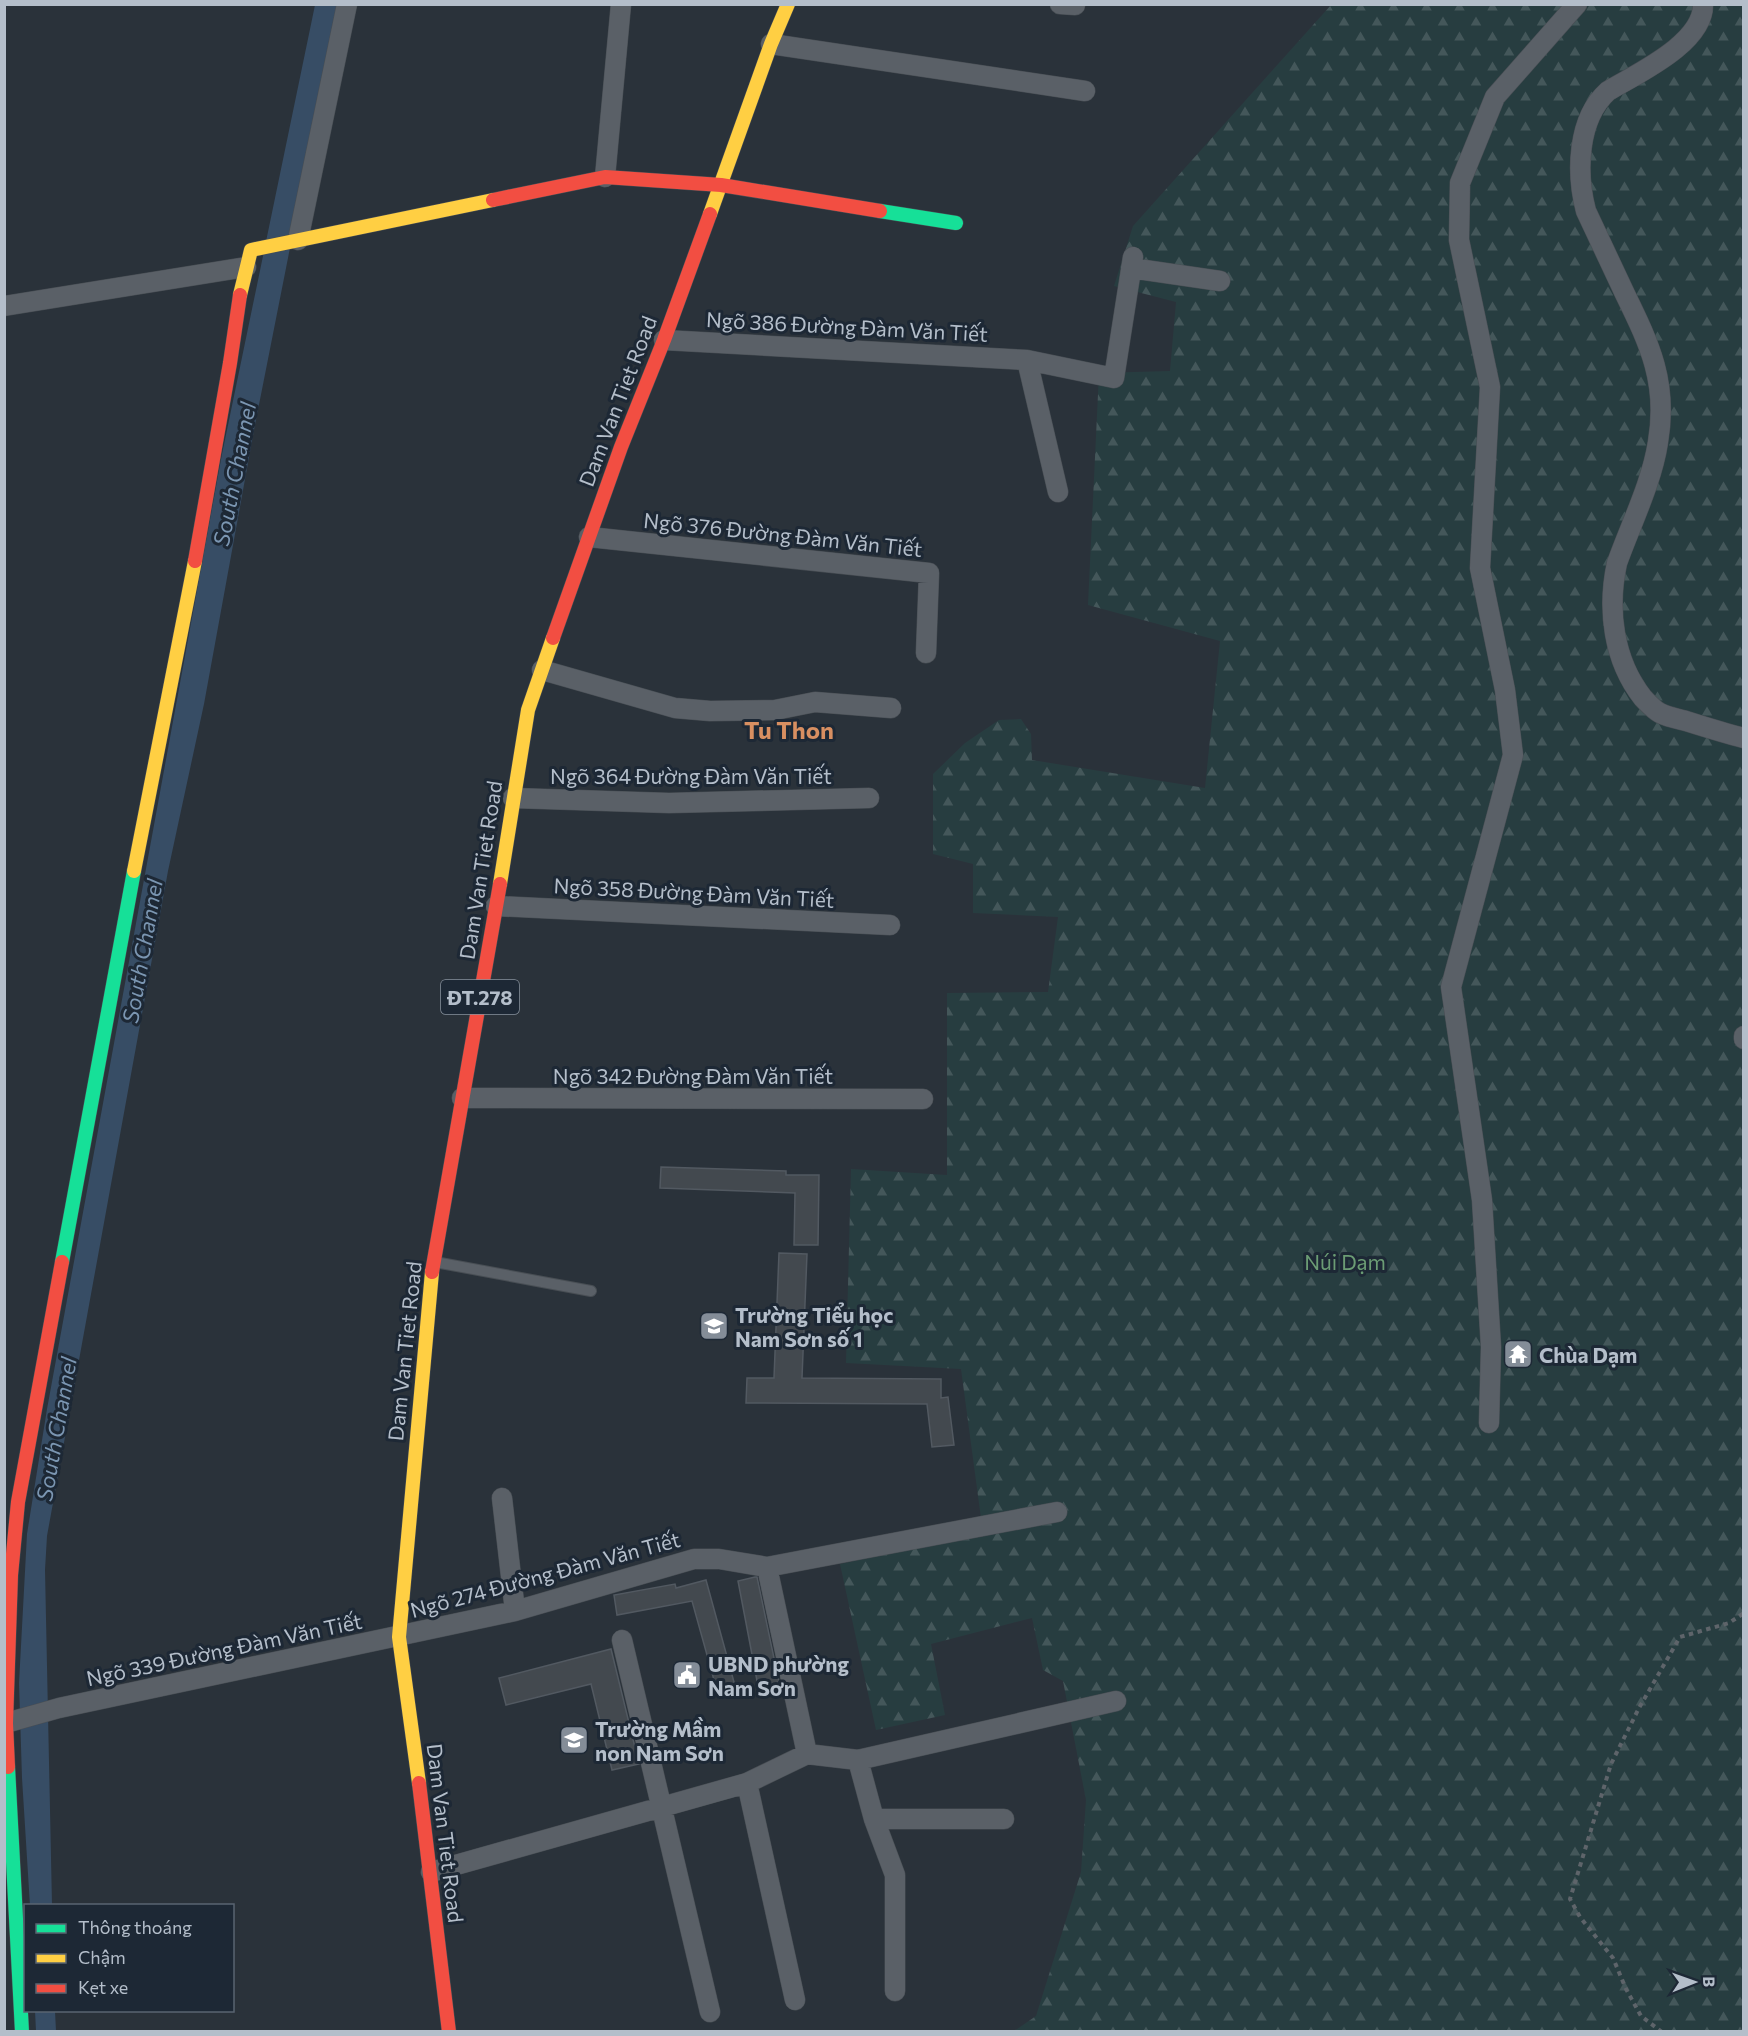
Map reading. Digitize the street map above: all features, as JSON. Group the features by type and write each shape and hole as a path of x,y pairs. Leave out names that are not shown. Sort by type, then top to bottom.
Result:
{"street":[{"path":"298,240 347,4"},
{"path":"605,177 621,4"},
{"name":"Dam Van Tiet Road","path":"449,2031 431,1872 399,1637 433,1262 528,710 621,447 664,340 771,44 788,4"},
{"path":"1489,1423 1491,1347 1482,1200 1451,987 1513,755 1505,690 1480,568 1490,387 1459,240 1460,183 1495,97 1577,4"},
{"path":"1703,4 1703,14 1689,38 1679,47 1608,91 1599,99 1588,121 1583,143 1582,195 1587,211 1648,340 1661,399 1654,462 1614,576 1612,612 1618,648 1630,678 1658,713 1743,738"},
{"path":"771,44 1085,91"},
{"path":"4,306 248,258 298,240 605,177 721,185 956,223"},
{"path":"22,2031 10,1877 5,1723 10,1575 18,1502 138,843 197,550 248,258"},
{"name":"Ngõ 386 Đường Đàm Văn Tiết","path":"664,340 1027,360 1114,378 1132,263 1220,281"},
{"path":"1027,360 1059,492"},
{"name":"Ngõ 376 Đường Đàm Văn Tiết","path":"589,537 930,573 926,653"},
{"path":"542,670 675,708 710,711 775,710 815,702 891,708"},
{"name":"Ngõ 364 Đường Đàm Văn Tiết","path":"513,798 669,803 869,798"},
{"name":"Ngõ 358 Đường Đàm Văn Tiết","path":"496,906 890,926"},
{"name":"Ngõ 342 Đường Đàm Văn Tiết","path":"462,1098 923,1099"},
{"path":"502,1498 514,1611"},
{"name":"Ngõ 274 Đường Đàm Văn Tiết","path":"399,1637 514,1611 694,1559 718,1559 767,1567 1057,1512"},
{"path":"767,1567 807,1754"},
{"name":"Ngõ 339 Đường Đàm Văn Tiết","path":"5,1723 60,1708 399,1637"},
{"path":"622,1640 710,2012"},
{"path":"431,1872 747,1783 807,1754 858,1760 1116,1701"},
{"path":"858,1760 874,1819 895,1875 895,1991"},
{"path":"747,1783 795,2000"},
{"path":"874,1819 1004,1819"}],"lane":[{"path":"433,1262 591,1291"}],"path":[{"path":"1662,2031 1641,2016 1613,1958 1580,1917 1570,1899 1611,1764 1639,1708 1680,1637 1729,1623 1743,1613"}],"green space":[{"name":"Núi Dạm","path":"1331,5 1743,5 1743,2031 1014,2031 1036,2016 1081,1872 1086,1800 1063,1681 1043,1670 1032,1618 931,1644 945,1715 876,1730 840,1564 983,1533 961,1369 846,1363 851,1169 947,1175 947,993 1048,992 1058,917 973,913 973,864 933,854 933,774 965,743 999,720 1021,719 1031,734 1032,760 1205,788 1220,641 1088,605 1099,373 1170,371 1176,302 1114,286 1133,226"}],"water":[{"name":"South Channel","path":"315,5 338,5 254,430 204,704 168,871 47,1536 45,1570 52,1904 30,1904 19,1683 27,1534 47,1409 222,454"},
{"path":"35,2012 55,2012 56,2031 36,2031"}],"building":[{"path":"661,1167 786,1171 786,1175 819,1175 818,1245 794,1245 795,1193 660,1188"},
{"path":"779,1253 807,1254 802,1378 941,1379 941,1398 948,1397 954,1445 932,1447 927,1404 746,1403 747,1378 774,1378"},
{"path":"757,1577 779,1682 758,1686 738,1581"},
{"path":"706,1580 737,1693 719,1698 692,1601 617,1615 614,1595 675,1584 676,1588"},
{"path":"611,1649 639,1764 612,1770 591,1684 506,1705 499,1678"}],"traffic: fast":[{"path":"880,211 956,223"},
{"path":"62,1262 134,871"},
{"path":"8,1767 22,2032"}],"traffic: slow":[{"path":"710,214 771,44 788,4"},
{"path":"240,295 251,250 493,200"},
{"path":"134,871 195,561"},
{"path":"500,884 528,710 553,638"},
{"path":"419,1783 399,1637 432,1272"}],"traffic: jam":[{"path":"493,200 605,177 721,185 880,211"},
{"path":"553,638 621,447 664,340 710,214"},
{"path":"195,561 240,295"},
{"path":"432,1272 500,884"},
{"path":"8,1767 6,1723 11,1575 18,1502 62,1262"},
{"path":"419,1783 449,2032"}],"place":[{"name":"Trường Tiểu học Nam Sơn số 1","path":"714,1326"},
{"name":"Chùa Dạm","path":"1518,1354"},
{"name":"UBND phường Nam Sơn","path":"687,1675"},
{"name":"Trường Mầm non Nam Sơn","path":"574,1740"}],"district":[{"name":"Tu Thon","path":"789,729"}]}
